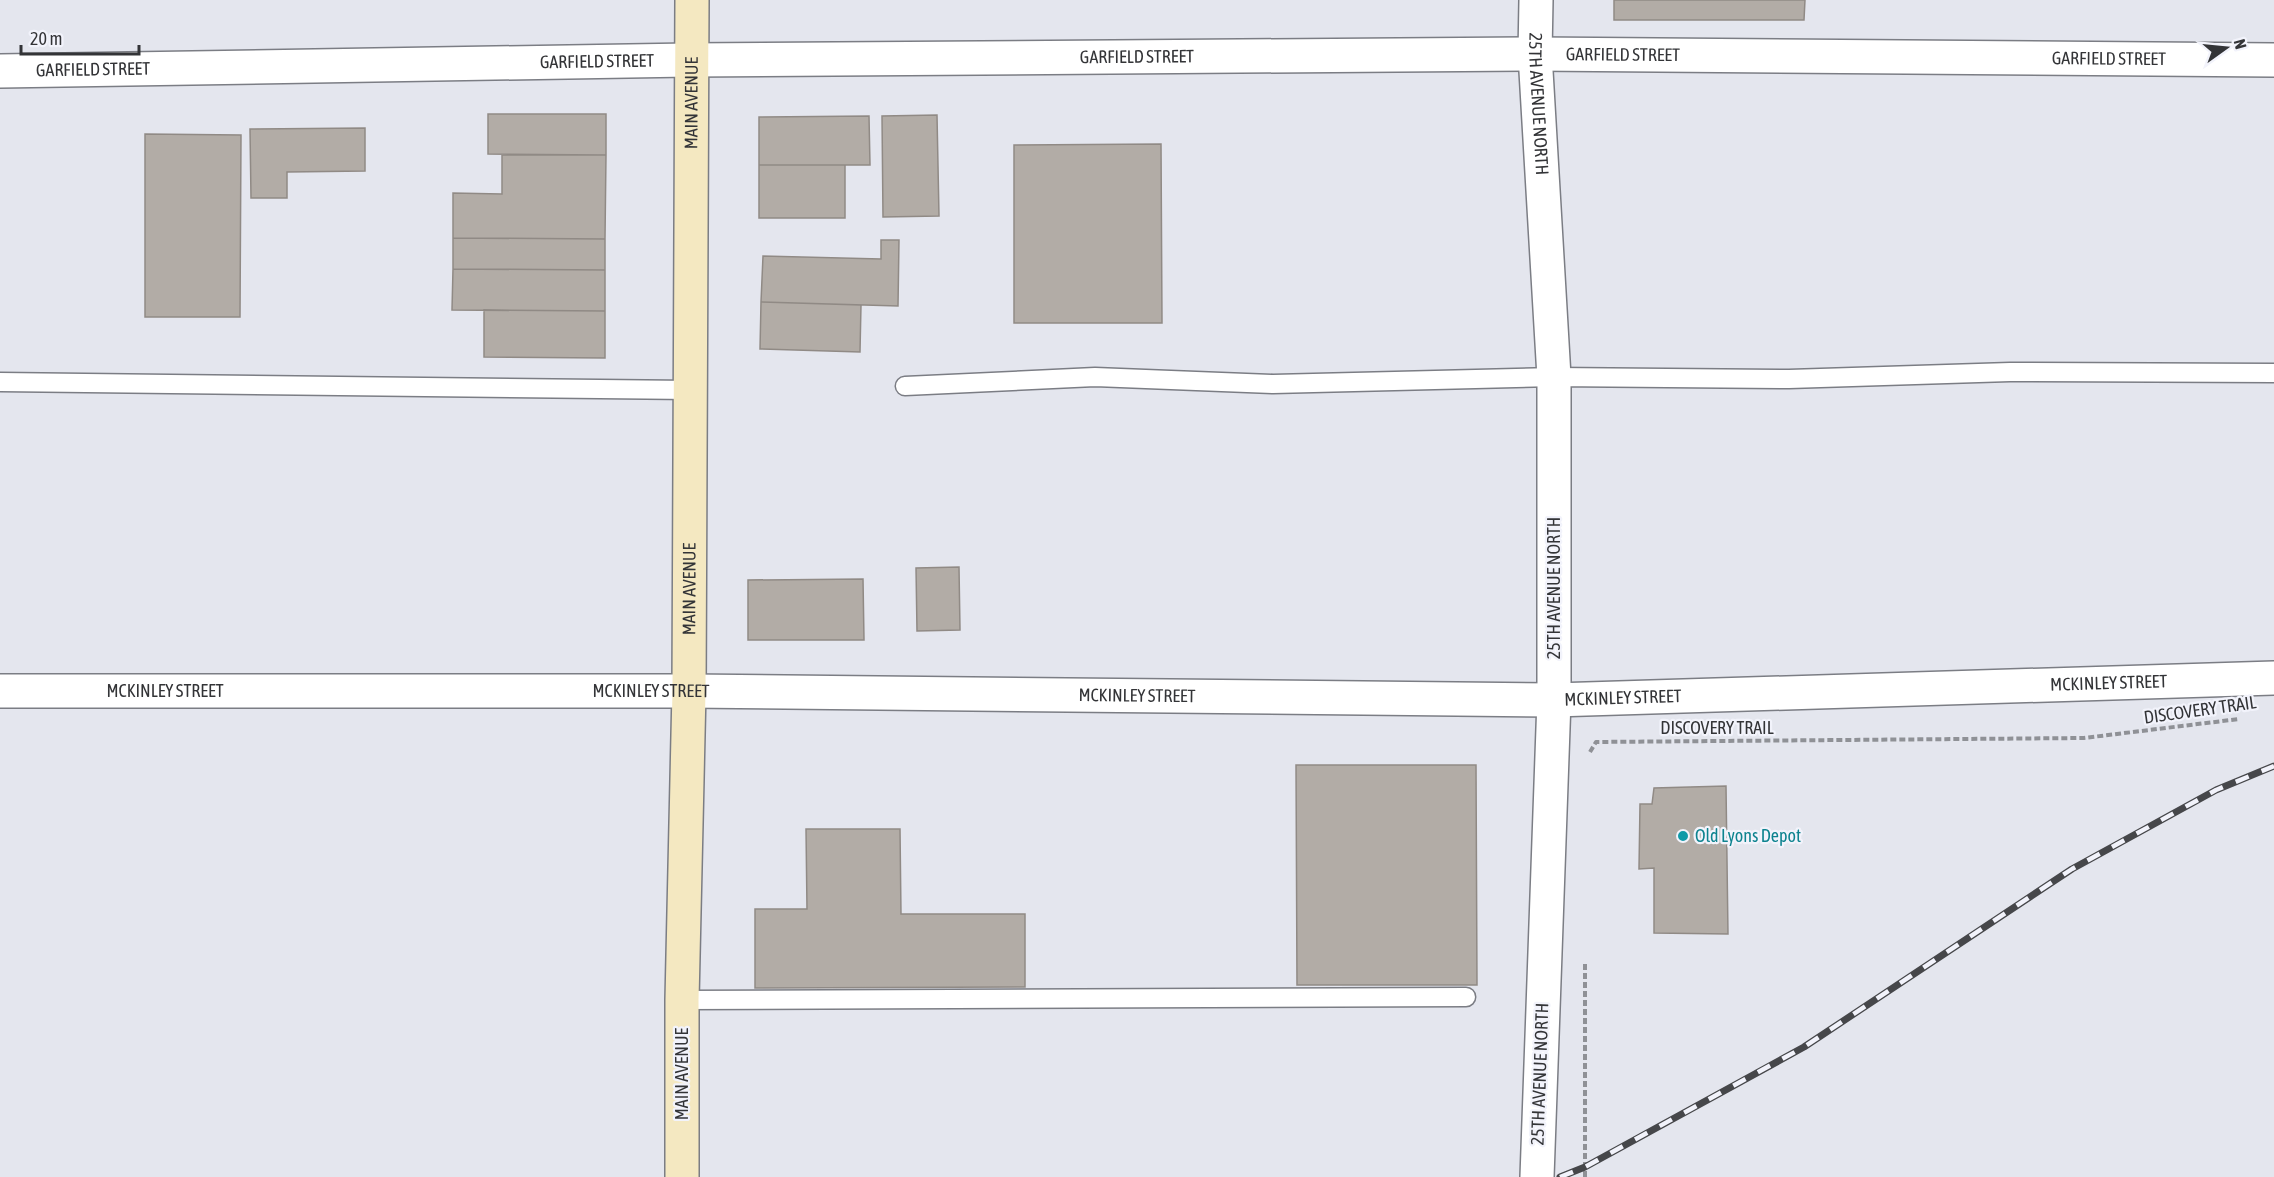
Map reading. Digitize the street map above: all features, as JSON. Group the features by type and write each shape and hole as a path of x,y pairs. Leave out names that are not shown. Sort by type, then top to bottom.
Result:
{"street":[{"name":"MAIN AVENUE","path":"682,1177 682,1000 689,691 691,390 689,60 692,0"},
{"name":"25TH AVENUE NORTH","path":"1536,0 1535,54 1554,377 1554,700 1537,1177"},
{"name":"GARFIELD STREET","path":"0,71 689,60 1535,54 2274,60"},
{"name":"MCKINLEY STREET","path":"0,691 689,691 1554,700 2274,678"}],"lane":[{"path":"905,387 1095,377 1273,384 1554,377 1789,379 2010,372 2274,372"},
{"path":"0,382 691,390"},
{"path":"682,1000 1466,997"}],"path":[{"name":"DISCOVERY TRAIL","path":"1585,760 1596,742 2084,738 2240,719"},
{"path":"1585,959 1585,1177"}],"building":[{"path":"1614,0 1805,0 1804,20 1614,20"},
{"path":"488,114 606,114 606,155 488,154"},
{"path":"937,115 939,216 883,217 882,116"},
{"path":"869,116 870,165 759,165 759,117"},
{"path":"365,128 365,171 287,172 287,198 251,198 250,129"},
{"path":"145,134 241,135 240,317 145,317"},
{"path":"1161,144 1162,323 1014,323 1014,145"},
{"path":"502,155 606,155 605,239 453,238 453,193 502,194"},
{"path":"759,165 845,165 845,218 759,218"},
{"path":"453,238 605,239 605,270 453,269"},
{"path":"881,240 899,240 898,306 761,302 763,256 881,259"},
{"path":"453,269 605,270 605,311 452,310"},
{"path":"761,302 861,305 860,352 760,349"},
{"path":"484,310 605,311 605,358 484,357"},
{"path":"959,567 960,630 917,631 916,568"},
{"path":"863,579 864,640 748,640 748,580"},
{"path":"1296,765 1476,765 1477,985 1297,985"},
{"name":"Old Lyons Depot","path":"1726,786 1728,934 1654,933 1654,868 1639,869 1640,804 1652,804 1654,788"},
{"path":"806,829 900,829 901,914 1025,914 1025,987 755,988 755,909 807,909"}],"railway":[{"path":"1560,1177 1585,1167 1804,1047 2072,869 2216,790 2274,766"}],"place":[{"name":"Old Lyons Depot","path":"1683,836"}]}
